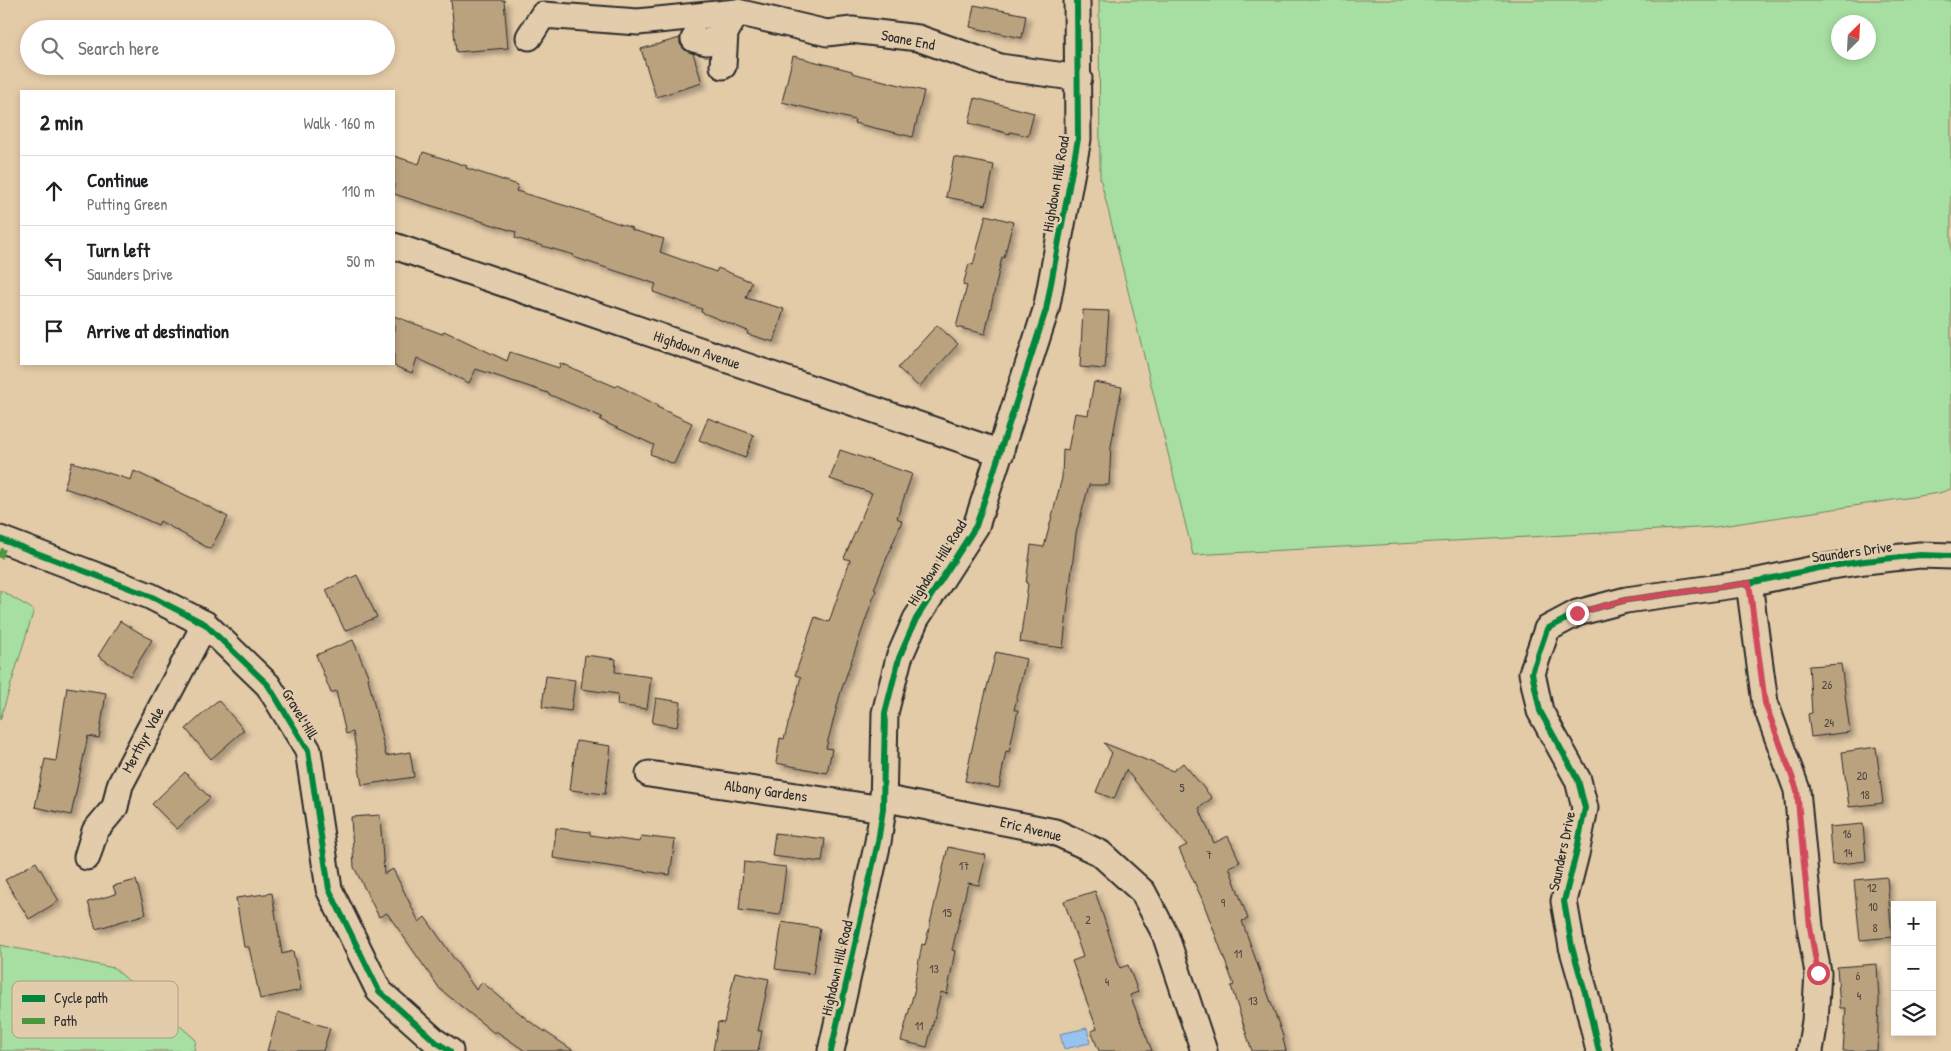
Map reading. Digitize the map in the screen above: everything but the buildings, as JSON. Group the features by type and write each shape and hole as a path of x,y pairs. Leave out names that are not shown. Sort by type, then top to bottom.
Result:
{"street":[{"name":"Highdown Hill Road","path":"831,1051 878,842 883,803 885,712 899,658 916,619 976,526 1046,310 1078,139 1077,0"},
{"name":"Soane End","path":"528,37 543,16 595,10 737,12 827,33 852,30 918,38 1000,66 1079,78"},
{"path":"723,66 725,33 737,12"},
{"path":"694,39 708,42 725,33"},
{"name":"Highdown Avenue","path":"395,246 1001,453"},
{"name":"Gravel Hill","path":"0,539 150,596 205,624 268,685 308,750 329,889 379,991 438,1048"},
{"name":"Saunders Drive","path":"1599,1051 1572,947 1564,901 1585,808 1578,780 1540,711 1532,673 1548,628 1577,613 1626,600 1749,583 1819,568 1865,561 1920,555 1951,556"},
{"path":"1749,583 1765,703 1797,790 1810,927 1818,973 1810,1051"},
{"name":"Merthyr Vale","path":"87,857 95,832 115,807 120,785 205,624"},
{"name":"Albany Gardens","path":"649,774 883,803"},
{"name":"Eric Avenue","path":"883,803 1055,832 1100,853 1143,892 1164,934 1204,1051"}],"green space":[{"path":"1099,0 1951,0 1951,489 1939,493 1715,527 1193,555 1100,177"},
{"path":"0,590 34,610 0,720"},
{"path":"0,945 114,968 129,981 12,981 12,1038 178,1038 178,1024 196,1040 194,1051 0,1051"}],"water":[{"path":"1087,1028 1090,1043 1064,1049 1060,1034"}],"marked path":[{"path":"0,558 6,542"}],"cycle path":[{"path":"831,1051 878,842 883,809 885,713 899,658 916,619 976,526 1046,310 1078,139 1077,0"},
{"path":"0,539 150,596 205,624 268,685 308,750 329,889 379,991 436,1042 450,1051"},
{"path":"1599,1051 1572,947 1564,901 1585,808 1578,780 1540,711 1532,673 1547,629 1577,613 1626,600 1749,583 1819,568 1865,561 1920,555 1951,556"}],"route":[{"path":"1577,613 1626,600 1749,583 1765,703 1797,790 1810,927 1818,973"}]}
